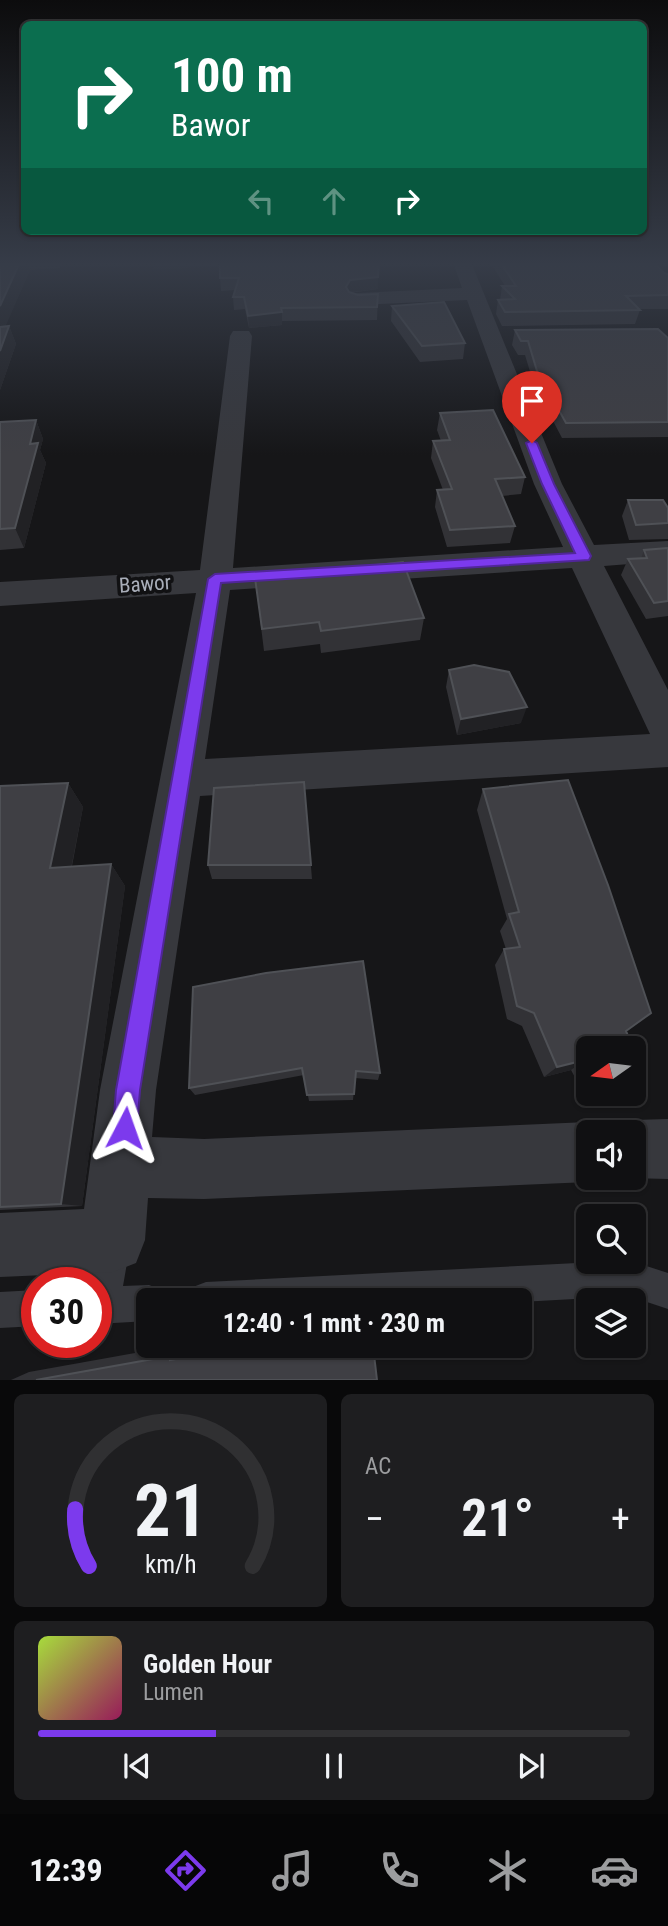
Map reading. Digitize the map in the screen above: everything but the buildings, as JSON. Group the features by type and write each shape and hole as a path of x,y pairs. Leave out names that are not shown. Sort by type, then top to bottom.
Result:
{"street":[{"path":"487,326 548,484 668,730"},
{"path":"490,336 518,335"},
{"path":"0,1245 113,1240 128,1090 215,579 241,336"},
{"name":"Bawor","path":"0,594 668,551"},
{"path":"181,778 668,750"},
{"path":"646,1150 668,1149"},
{"path":"119,1170 163,1167 204,1169 576,1153"}],"lane":[{"path":"107,1267 113,1240"},
{"path":"437,1288 629,1278 668,1291"},
{"path":"112,1305 136,1304"},
{"path":"0,1310 21,1309"}],"route":[{"path":"125,1128 128,1090 215,579 584,556 548,484 532,443"}]}
